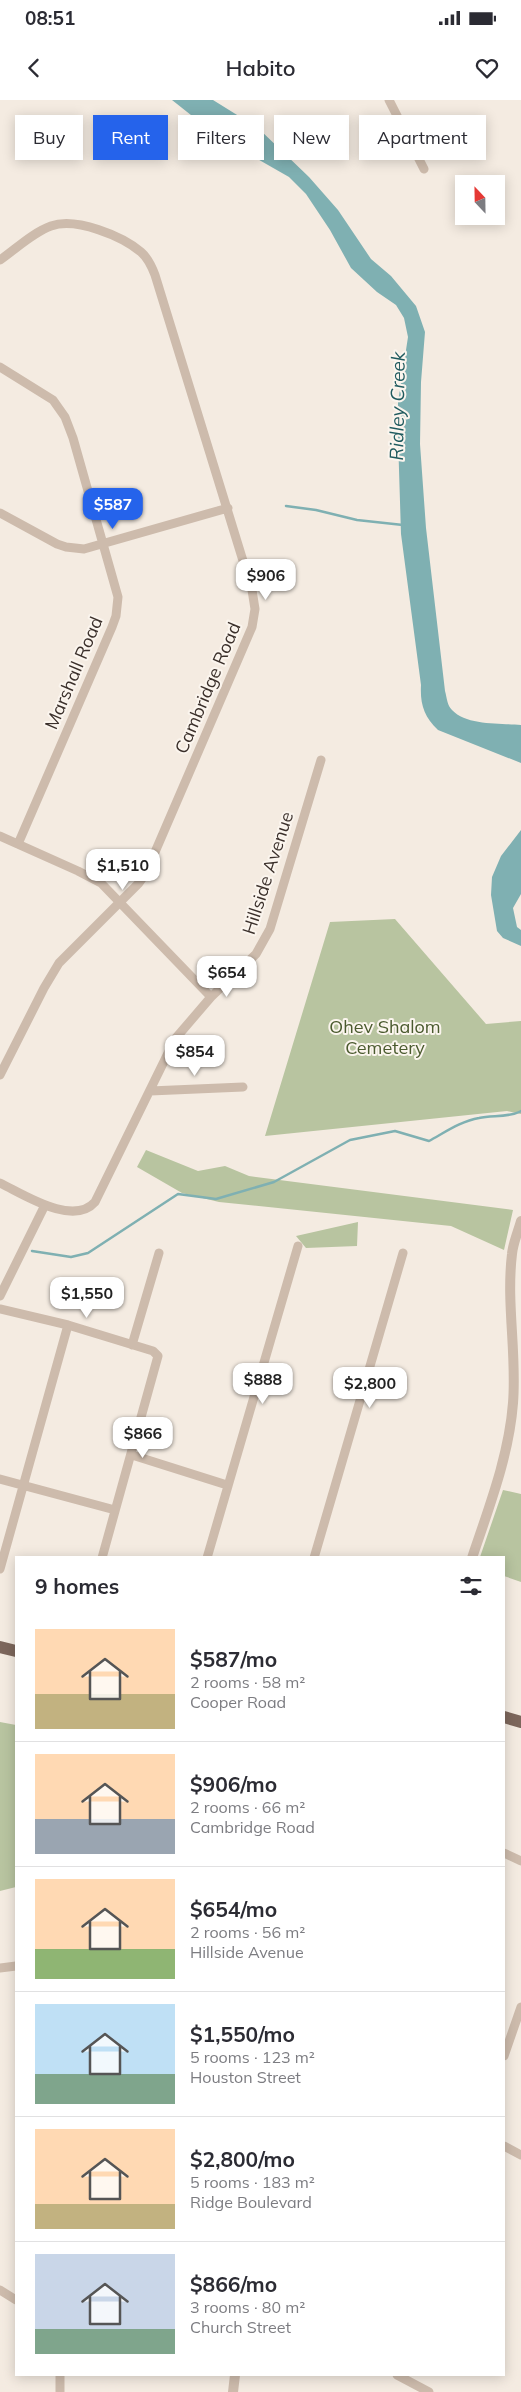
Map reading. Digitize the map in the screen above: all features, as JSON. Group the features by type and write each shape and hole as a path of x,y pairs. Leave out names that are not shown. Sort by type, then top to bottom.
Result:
{"main road":[{"path":"0,1648 15,1651"},
{"path":"505,1717 521,1722"}],"street":[{"path":"389,100 424,169"},
{"name":"Cambridge Road","path":"0,260 40,231 64,223 88,226 127,243 142,253 155,275 228,508 254,599 255,609 252,627 154,858 139,883 59,963 44,988 0,1075"},
{"name":"Marshall Road","path":"0,367 53,400 65,417 73,438 118,596 116,616 18,844"},
{"path":"0,512 66,547 84,549 228,508"},
{"name":"Hillside Avenue","path":"45,1205 68,1210 87,1209 95,1202 175,1039 211,997 256,954 265,940 321,760"},
{"path":"0,836 101,883 119,904 211,997"},
{"path":"150,1091 243,1086"},
{"path":"0,1183 45,1205 0,1296"},
{"path":"473,1556 503,1461 511,1429 514,1376 510,1277 512,1252 521,1221"},
{"path":"208,1556 298,1246"},
{"path":"132,1345 158,1253"},
{"path":"315,1556 403,1253"},
{"path":"0,1309 68,1325 153,1351 158,1356 103,1556"},
{"path":"0,1569 68,1325"},
{"path":"132,1455 227,1485"},
{"path":"0,1479 115,1510"},
{"path":"505,1853 521,1861"},
{"path":"0,1968 15,1968"},
{"path":"505,2053 521,2007"},
{"path":"505,2147 521,2155"},
{"path":"0,2290 15,2299"},
{"path":"60,2376 60,2392"},
{"path":"233,2392 235,2376"},
{"path":"399,2376 429,2392"}],"green space":[{"name":"Ohev Shalom Cemetery","path":"395,919 486,1024 521,1021 521,1114 507,1111 265,1136 330,922"},
{"path":"146,1150 198,1171 225,1166 249,1176 513,1210 504,1250 451,1226 219,1202 182,1193 137,1167"},
{"path":"358,1222 357,1246 306,1248 296,1236"},
{"path":"503,1490 521,1494 521,1582 505,1576 505,1556 480,1556"},
{"path":"0,1722 15,1725 15,1887 0,1891"}],"water":[{"path":"172,100 213,100 237,115 191,115"},
{"path":"264,134 274,143 274,160 291,160 309,177 338,210 371,259 391,276 416,306 425,332 421,382 420,444 426,528 445,691 452,710 466,719 485,723 521,725 521,763 438,730 429,720 424,710 401,534 398,402 408,337 404,318 396,305 377,292 351,268 330,230 306,194 289,177 259,160 264,160"},
{"path":"521,830 521,894 513,908 517,927 521,930 521,946 503,938 497,931 491,895 492,877 501,856"}],"waterway":[{"path":"286,506 316,510 357,520 403,525"},
{"path":"32,1251 71,1257 88,1253 178,1194 216,1199 274,1182 350,1140 395,1131 429,1141 472,1120 511,1115 521,1111"}],"water label":[{"name":"Ridley Creek","path":"397,406"}]}
